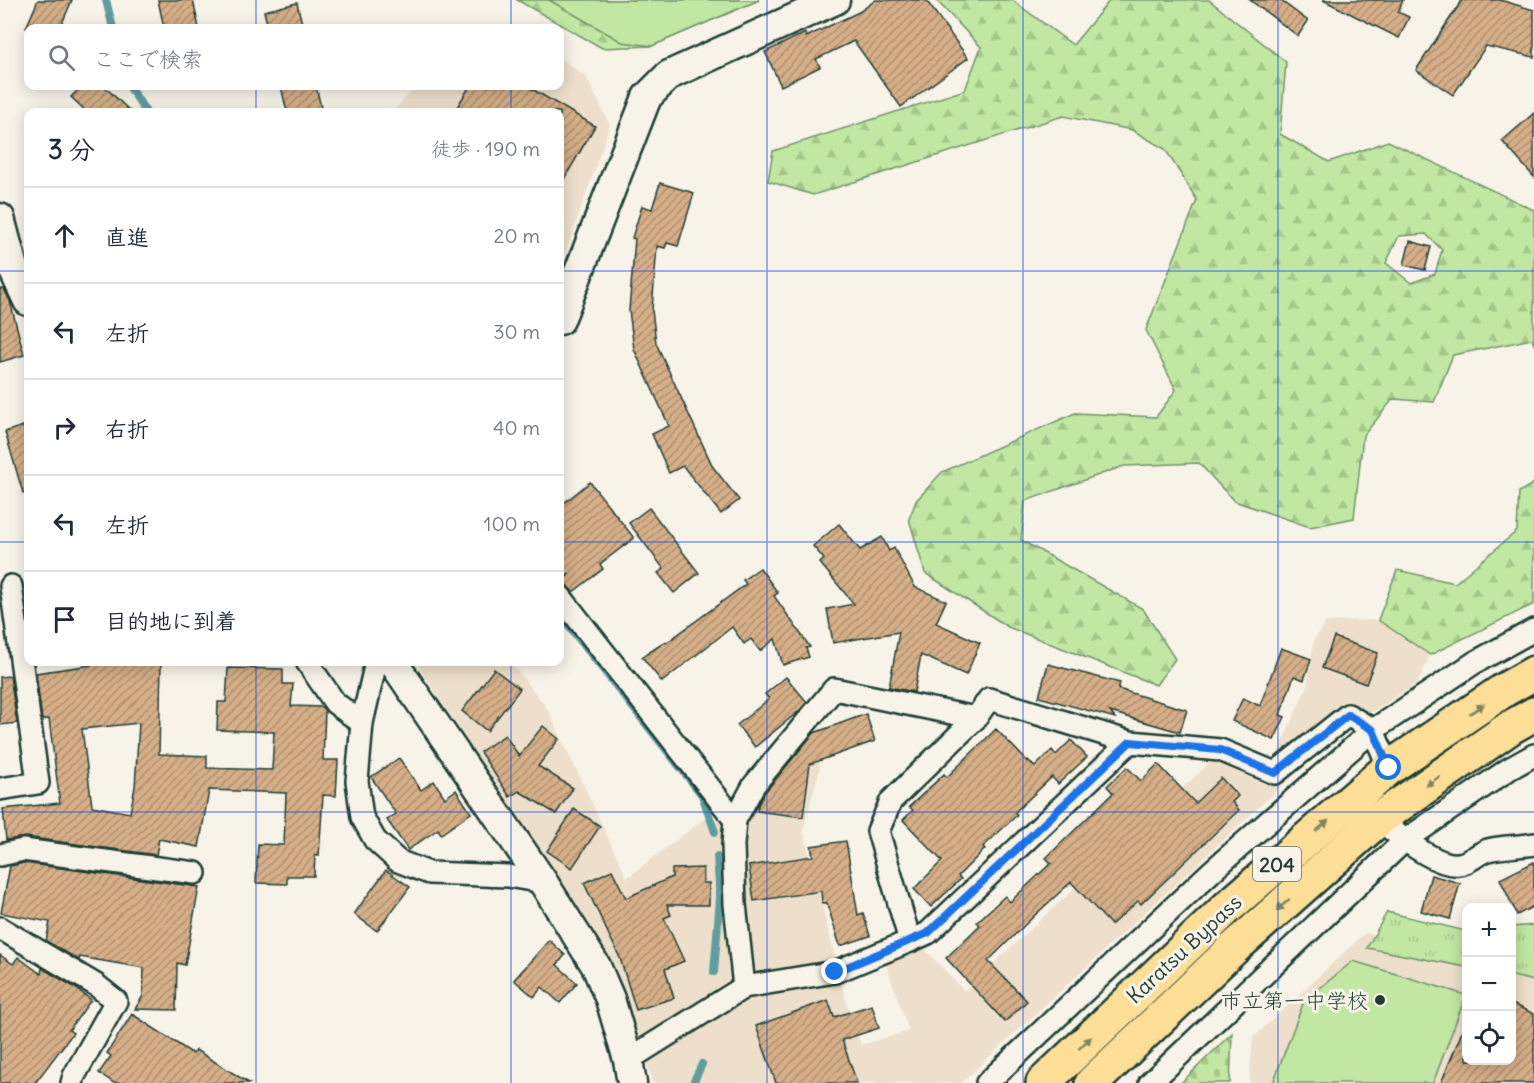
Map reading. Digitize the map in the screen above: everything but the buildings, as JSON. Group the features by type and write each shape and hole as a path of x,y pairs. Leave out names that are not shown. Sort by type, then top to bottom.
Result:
{"highway":[{"name":"Karatsu Bypass","path":"1042,1083 1228,907 1389,768 1504,690 1534,673"},
{"name":"Karatsu Bypass","path":"1092,1083 1234,948 1378,819 1511,727 1534,714"}],"street":[{"path":"564,310 647,98 669,75 835,0"},
{"path":"0,218 14,271 24,292"},
{"path":"0,789 38,783 13,586"},
{"path":"564,601 735,820"},
{"path":"987,1083 1212,871 1373,730 1474,663 1534,630"},
{"path":"310,666 334,703 362,723"},
{"path":"375,666 362,723 357,781 362,817 375,840 398,861 429,873 508,876 543,882"},
{"path":"396,666 543,882 596,966 610,999 630,1071 744,987 835,972 928,933 1130,742"},
{"path":"744,987 735,904 733,845 735,820 754,785 834,688 976,718"},
{"path":"910,941 878,831 891,801 976,718 989,699 1130,742 1220,750 1275,773 1348,715 1373,730 1389,768"},
{"path":"1150,1083 1404,841 1534,755"},
{"path":"1378,819 1404,841 1446,863 1460,865 1490,849 1534,844"},
{"path":"0,855 23,850 195,873"},
{"path":"0,928 96,985 116,1000 77,1081"}],"shaded area":[{"path":"564,61 586,77 610,125 564,257 564,108 396,108 413,90 564,90"},
{"path":"1378,620 1430,655 1417,684 1342,730 961,1083 653,1083 615,965 418,666 513,666 547,708 627,878 705,818 736,816 814,721 820,768 803,830 846,1001 861,1045 909,1031 886,964 924,948 964,991 1212,761 1264,784 1307,687 1314,640 1326,622"},
{"name":"市立第一中学校","path":"1365,933 1462,949 1462,1065 1516,1065 1516,959 1534,962 1534,1083 1249,1083 1253,1038"}],"green space":[{"path":"517,0 759,0 652,46 602,48 564,27 564,24 560,24"},
{"path":"549,0 759,0 652,46 622,42"},
{"path":"936,0 1012,0 1073,45 1110,0 1209,0 1286,62 1280,134 1329,162 1388,141 1534,210 1534,345 1532,339 1453,355 1434,402 1393,399 1363,436 1354,518 1310,527 1234,501 1199,463 1124,466 1025,501 1021,540 1143,609 1175,659 1156,685 1008,627 925,573 909,519 916,501 942,472 1075,413 1156,417 1176,390 1146,330 1197,200 1165,149 1132,130 1063,116 813,195 768,181 773,151 965,90 981,47","holes":["1426,234 1442,250 1435,274 1411,283 1386,263 1399,236"]},
{"path":"1534,483 1534,604 1430,655 1378,620 1397,570 1455,583 1517,531 1519,492"},
{"path":"1387,912 1462,930 1462,966 1367,948"},
{"path":"1534,925 1534,981 1516,977 1516,927"},
{"path":"1353,961 1462,994 1462,1006 1433,1083 1273,1083 1304,1001"},
{"path":"1232,1033 1230,1083 1181,1083"}],"waterway":[{"path":"106,0 112,24"},
{"path":"132,90 143,108"},
{"path":"564,620 702,795 715,832"},
{"path":"714,972 720,898 717,857"},
{"path":"693,1083 702,1064"}],"place":[{"name":"市立第一中学校","path":"1380,1000"}],"route":[{"path":"835,972 928,933 1130,742 1220,750 1275,773 1348,715 1373,730 1389,768"}]}
